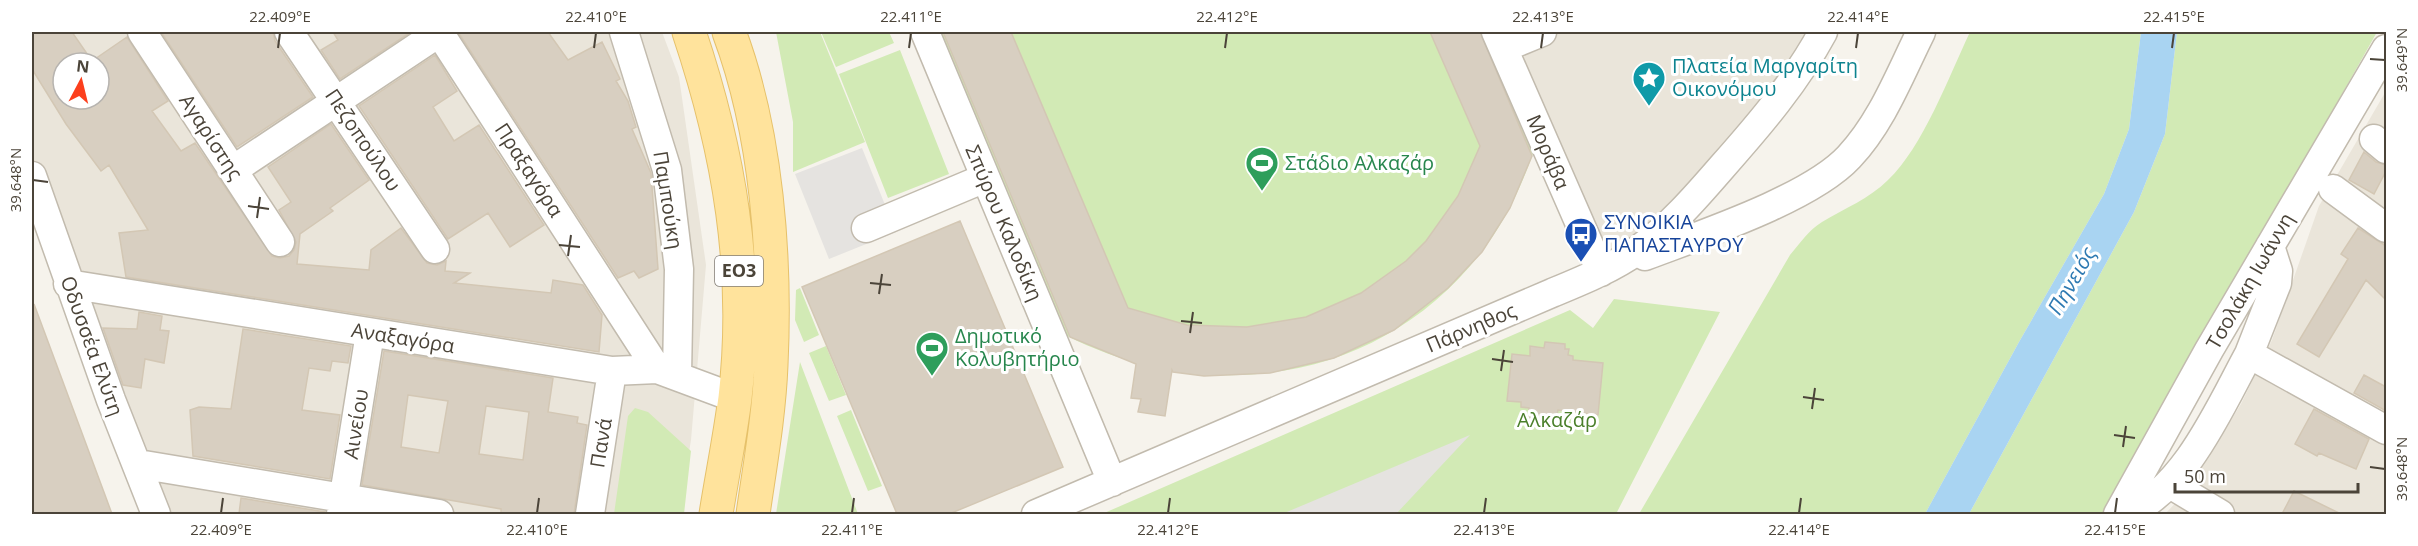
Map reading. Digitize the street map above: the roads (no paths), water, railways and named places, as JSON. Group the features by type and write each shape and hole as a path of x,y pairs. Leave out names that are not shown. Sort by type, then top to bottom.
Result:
{"main road":[{"name":"ΕΟ3","path":"689,32 723,149 735,219 740,294 735,398 716,514"},
{"name":"ΕΟ3","path":"729,32 745,82 758,152 770,267 771,364 764,442 753,514"}],"street":[{"name":"Αγαρίστης","path":"142,32 280,242"},
{"name":"Πεζοπούλου","path":"289,32 338,101 435,249"},
{"path":"234,170 439,32"},
{"name":"Πραξαγόρα","path":"439,32 667,372"},
{"name":"Παμπούκη","path":"624,32 667,170 679,269 667,372"},
{"name":"Σπύρου Καλοδίκη","path":"925,32 1112,482"},
{"path":"1500,40 1542,32"},
{"path":"1601,272 1746,216 1787,198 1831,172 1848,159 1873,128 1922,32"},
{"name":"Πάρνηθος","path":"1036,514 1601,272 1636,251 1666,228 1699,194 1769,112 1801,71 1819,34"},
{"name":"Μοράβα","path":"1500,40 1601,272"},
{"name":"Τσολάκη Ιωάννη","path":"2118,514 2270,246 2386,49"},
{"name":"Οδυσσέα Ελύτη","path":"32,176 68,284 156,514"},
{"path":"866,228 985,178"},
{"path":"2333,189 2386,228"},
{"path":"2126,514 2145,505 2170,484 2216,414 2249,354 2277,283 2278,271 2270,246"},
{"name":"Αναξαγόρα","path":"68,284 612,371 667,372 735,398"},
{"name":"Αινείου","path":"342,506 370,333"},
{"path":"2249,354 2386,430"},
{"name":"Πανά","path":"590,514 612,371"},
{"path":"138,464 342,506 439,514"},
{"path":"2170,484 2220,514"}],"water":[{"name":"Πηνειός","path":"2141,32 2177,32 2165,134 2134,212 1969,514 1925,514 2019,342 2104,194 2129,129"}],"place":[{"name":"Πλατεία Μαργαρίτη Οικονόμου","path":"1649,107"},
{"name":"Στάδιο Αλκαζάρ","path":"1262,192"},
{"name":"ΣΥΝΟΙΚΙΑ ΠΑΠΑΣΤΑΥΡΟΥ","path":"1581,263"},
{"name":"Δημοτικό Κολυβητήριο","path":"932,377"}],"park label":[{"name":"Αλκαζάρ","path":"1557,420"}]}
